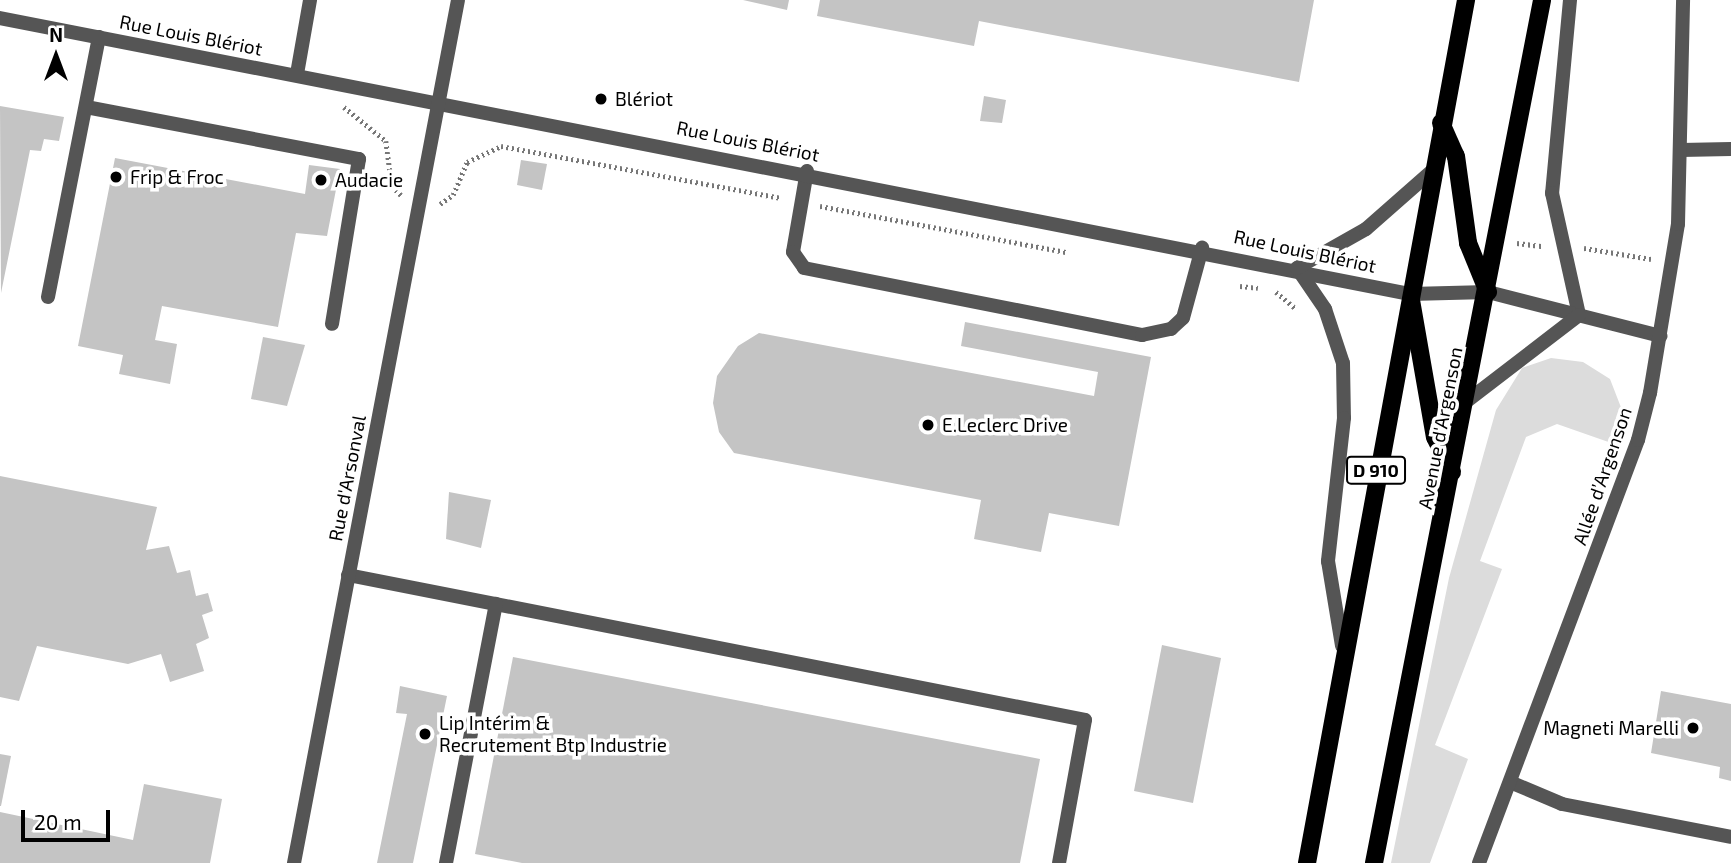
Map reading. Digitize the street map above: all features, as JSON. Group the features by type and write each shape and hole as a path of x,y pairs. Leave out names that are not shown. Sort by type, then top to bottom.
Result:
{"main road":[{"name":"D 910","path":"1307,863 1342,646 1466,0"},
{"name":"Avenue d'Argenson","path":"1374,863 1467,401 1542,0"},
{"path":"1441,123 1456,156 1468,243 1488,292"},
{"path":"1410,294 1426,356 1435,437 1452,472"}],"street":[{"path":"297,74 310,0"},
{"name":"Rue d'Arsonval","path":"293,863 458,0"},
{"path":"1467,401 1579,316 1552,193 1570,0"},
{"name":"Allée d’Argenson","path":"1479,863 1638,440 1660,336 1678,224 1683,0"},
{"name":"Rue Louis Blériot","path":"0,18 1202,248 1410,294 1488,292 1660,336"},
{"path":"48,297 99,37"},
{"path":"86,107 359,159 332,324"},
{"path":"1681,150 1731,149"},
{"path":"1342,646 1328,561 1344,418 1343,363 1325,309 1297,268 1366,229 1433,170"},
{"path":"807,171 793,252 804,268 1142,335 1171,329 1183,318 1202,248"},
{"path":"348,575 1085,720 1059,863"},
{"path":"446,863 496,604"},
{"path":"1510,782 1562,804 1731,837"}],"path":[{"path":"332,81 348,116 366,120 386,141 394,191 419,200 448,202 467,162 501,146 1073,253"},
{"path":"1196,276 1266,286"}],"shaded area":[{"path":"1551,358 1583,362 1610,379 1622,410 1617,445 1557,424 1526,437 1480,561 1502,569 1435,745 1468,759 1430,863 1391,863 1449,578 1496,410 1522,368"}],"building":[{"path":"743,0 789,0 787,10"},
{"path":"820,0 1314,0 1299,82 979,21 974,46 817,16"},
{"path":"984,96 1006,100 1002,123 980,121"},
{"path":"0,106 64,117 59,141 44,139 41,151 30,150 1,293"},
{"path":"115,158 305,194 309,165 340,169 327,236 296,233 278,327 162,306 155,340 177,344 170,384 119,374 123,355 78,346"},
{"path":"521,160 547,164 542,190 517,185"},
{"name":"E.Leclerc Drive","path":"965,322 1151,357 1119,526 1049,513 1041,552 974,539 981,500 734,453 719,432 713,403 717,376 738,346 759,333 1094,396 1098,372 961,346"},
{"path":"263,337 305,345 287,406 251,399"},
{"path":"0,476 157,507 146,550 169,546 177,573 190,570 196,596 208,593 213,611 202,615 209,638 196,644 204,671 170,682 161,654 128,664 37,646 19,701 0,697"},
{"path":"449,492 491,500 481,548 446,539"},
{"path":"1162,645 1221,658 1193,803 1134,791"},
{"path":"513,657 1040,759 1020,863 522,863 475,854"},
{"path":"400,686 447,696 413,863 377,863 407,714 396,713"},
{"name":"Magneti Marelli","path":"1661,691 1731,704 1731,781 1719,778 1720,767 1651,753"},
{"path":"0,754 11,756 1,806 0,806"},
{"path":"144,784 222,799 210,863 0,863 0,812 133,840"}],"place":[{"name":"Blériot","path":"601,99"},
{"name":"Frip & Froc","path":"116,177"},
{"name":"Audacie","path":"321,180"},
{"name":"E.Leclerc Drive","path":"928,425"},
{"name":"Magneti Marelli","path":"1693,728"},
{"name":"Lip Intérim & Recrutement Btp Industrie","path":"425,734"}]}
